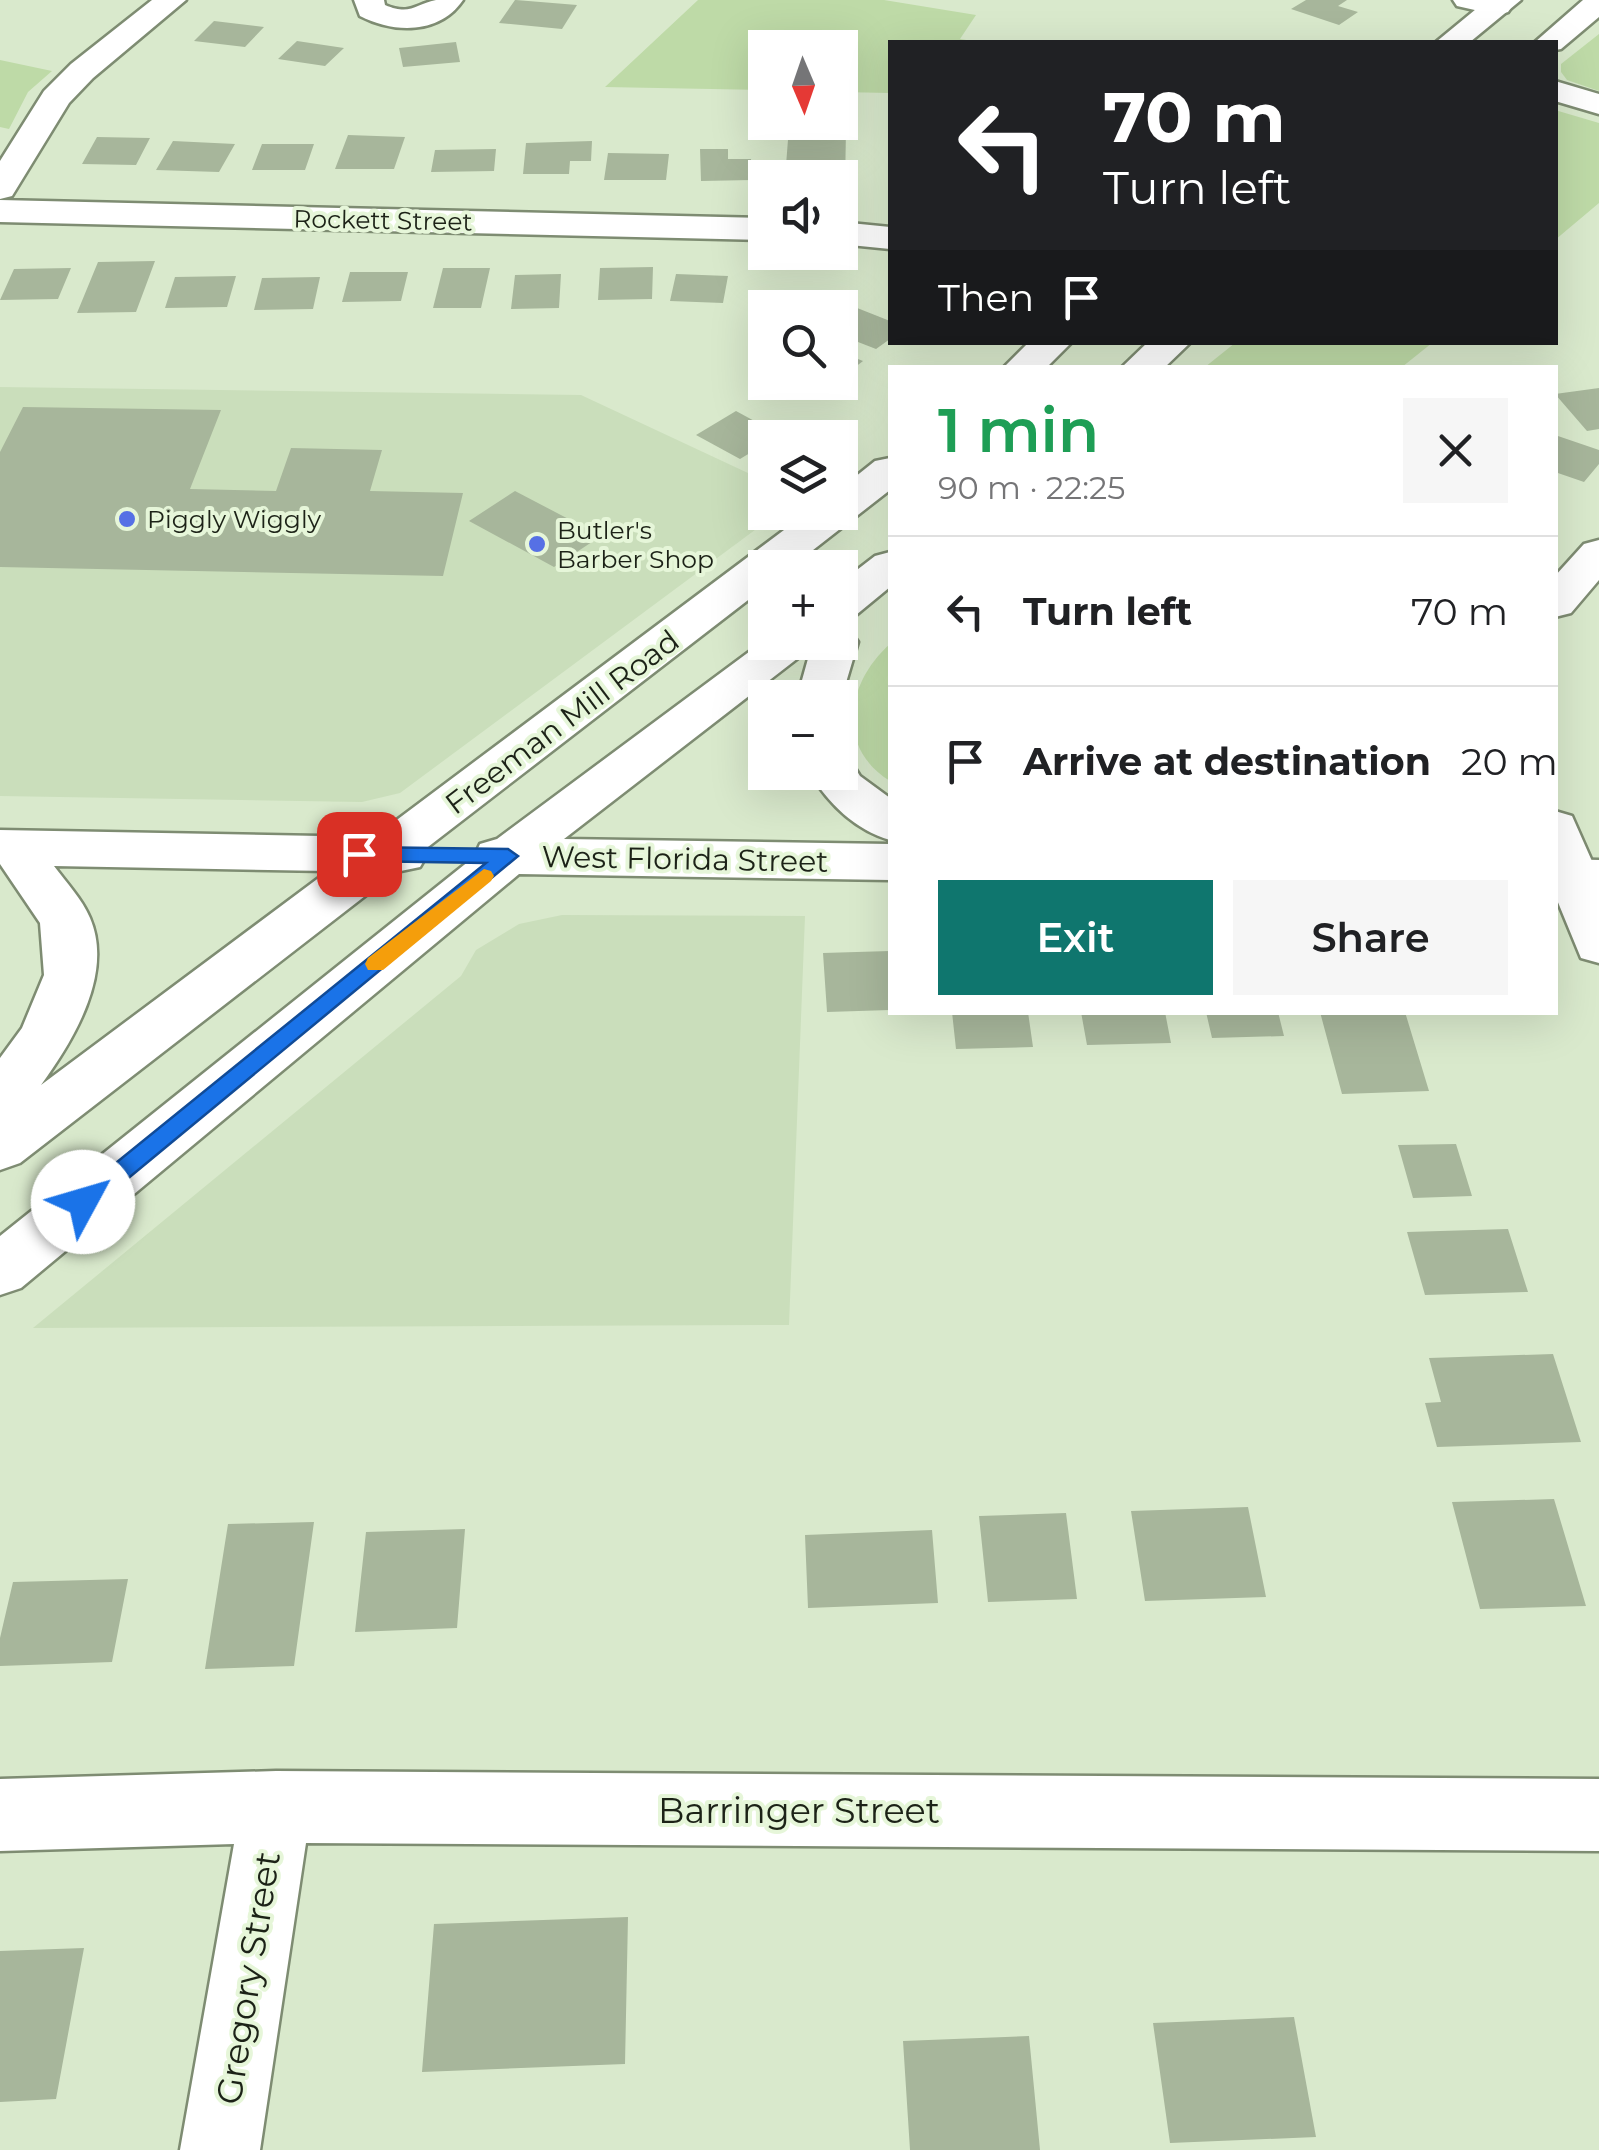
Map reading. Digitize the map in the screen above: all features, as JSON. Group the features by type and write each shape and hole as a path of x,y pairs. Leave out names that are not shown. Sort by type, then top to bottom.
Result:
{"main road":[{"path":"0,189 56,98 82,71 171,0"},
{"path":"369,0 370,10 400,18 436,12 448,0"},
{"path":"1453,40 1490,2"},
{"path":"1552,40 1599,2"},
{"path":"1558,92 1599,104"},
{"name":"Rockett Street","path":"0,211 748,229"},
{"path":"858,235 888,238"},
{"path":"1026,365 1049,345"},
{"path":"1144,365 1168,345"},
{"name":"Freeman Mill Road","path":"858,495 888,472"},
{"name":"Freeman Mill Road","path":"0,1147 813,530"},
{"path":"1558,600 1599,554"},
{"path":"858,596 888,567"},
{"path":"0,1270 508,856 768,660"},
{"path":"845,790 888,822"},
{"path":"1558,835 1599,944"},
{"path":"0,1100 46,1037 70,975 66,922 8,847"},
{"name":"West Florida Street","path":"8,847 888,862"},
{"name":"Barringer Street","path":"0,1815 276,1807 1599,1815"},
{"name":"Gregory Street","path":"220,2150 276,1807"}],"shaded area":[{"path":"698,0 884,0 976,15 960,39 966,40 888,40 888,93 858,92 858,30 748,30 748,90 605,87"},
{"path":"1599,34 1599,91 1567,80 1561,64"},
{"path":"0,60 52,71 28,92 9,129 0,127"},
{"path":"1558,111 1599,123 1599,203 1558,237"},
{"path":"1232,345 1430,345 1404,365 1208,365"},
{"path":"0,387 581,395 748,473 748,530 755,530 400,793 362,802 0,796"},
{"path":"888,646 888,779 872,767 858,743 858,692 864,677"},
{"path":"562,915 805,916 789,1325 33,1328 461,976 476,950 519,924"}],"building":[{"path":"515,0 577,5 562,29 499,23"},
{"path":"1306,0 1347,0 1338,6 1358,12 1339,25 1291,9"},
{"path":"214,21 264,27 245,47 194,41"},
{"path":"297,41 344,48 325,66 278,59"},
{"path":"456,42 460,62 403,67 399,48"},
{"path":"348,135 405,137 394,169 335,169"},
{"path":"97,137 150,138 136,165 82,164"},
{"path":"788,140 846,140 845,160 786,160"},
{"path":"173,141 235,144 219,172 156,170"},
{"path":"592,141 591,161 570,161 569,174 523,174 526,143"},
{"path":"262,144 314,144 305,170 252,170"},
{"path":"496,149 494,171 431,172 435,150"},
{"path":"700,149 728,149 728,159 751,159 748,180 701,181"},
{"path":"608,153 669,154 666,180 604,180"},
{"path":"155,261 136,312 77,313 98,262"},
{"path":"653,267 652,299 598,300 600,268"},
{"path":"71,268 58,299 0,300 14,269"},
{"path":"443,268 490,268 481,308 433,308"},
{"path":"350,272 408,272 401,301 342,302"},
{"path":"561,274 559,308 511,309 515,275"},
{"path":"676,274 728,276 723,303 670,301"},
{"path":"236,276 227,307 165,308 175,277"},
{"path":"320,277 313,309 254,310 262,278"},
{"path":"858,308 888,320 888,340 876,349 858,342"},
{"path":"1599,388 1599,429 1587,431 1558,394"},
{"path":"23,407 221,410 190,489 276,491 291,448 382,450 370,491 463,493 443,576 0,567 0,452"},
{"path":"736,411 752,420 748,420 748,454 740,459 696,435"},
{"path":"1558,436 1599,450 1599,464 1584,482 1558,473"},
{"path":"515,491 601,536 554,567 469,521"},
{"path":"888,951 888,1010 827,1012 823,953"},
{"path":"952,1015 1028,1015 1033,1047 956,1049"},
{"path":"1082,1015 1166,1015 1171,1043 1087,1045"},
{"path":"1207,1015 1279,1015 1284,1036 1212,1038"},
{"path":"1321,1015 1406,1015 1429,1091 1342,1094"},
{"path":"1456,1144 1472,1196 1413,1198 1398,1145"},
{"path":"1508,1229 1528,1292 1425,1295 1407,1232"},
{"path":"1553,1354 1581,1442 1437,1447 1425,1403 1441,1402 1429,1358"},
{"path":"1554,1499 1586,1606 1480,1609 1452,1502"},
{"path":"1248,1507 1266,1597 1145,1601 1131,1511"},
{"path":"1066,1513 1077,1599 988,1602 979,1516"},
{"path":"314,1522 294,1666 205,1669 228,1524"},
{"path":"465,1529 457,1628 355,1632 366,1532"},
{"path":"932,1530 938,1603 808,1608 805,1535"},
{"path":"128,1579 112,1662 0,1666 0,1638 13,1582"},
{"path":"628,1917 625,2064 422,2072 434,1924"},
{"path":"84,1948 56,2099 0,2102 0,1951"},
{"path":"1294,2017 1316,2137 1170,2143 1153,2023"},
{"path":"1029,2036 1040,2150 910,2150 903,2041"}],"slow traffic":[{"path":"376,964 484,876"}],"place":[{"name":"Piggly Wiggly","path":"127,519"},
{"name":"Butler's Barber Shop","path":"537,544"}],"route":[{"path":"83,1202 508,856 359,854"}]}
